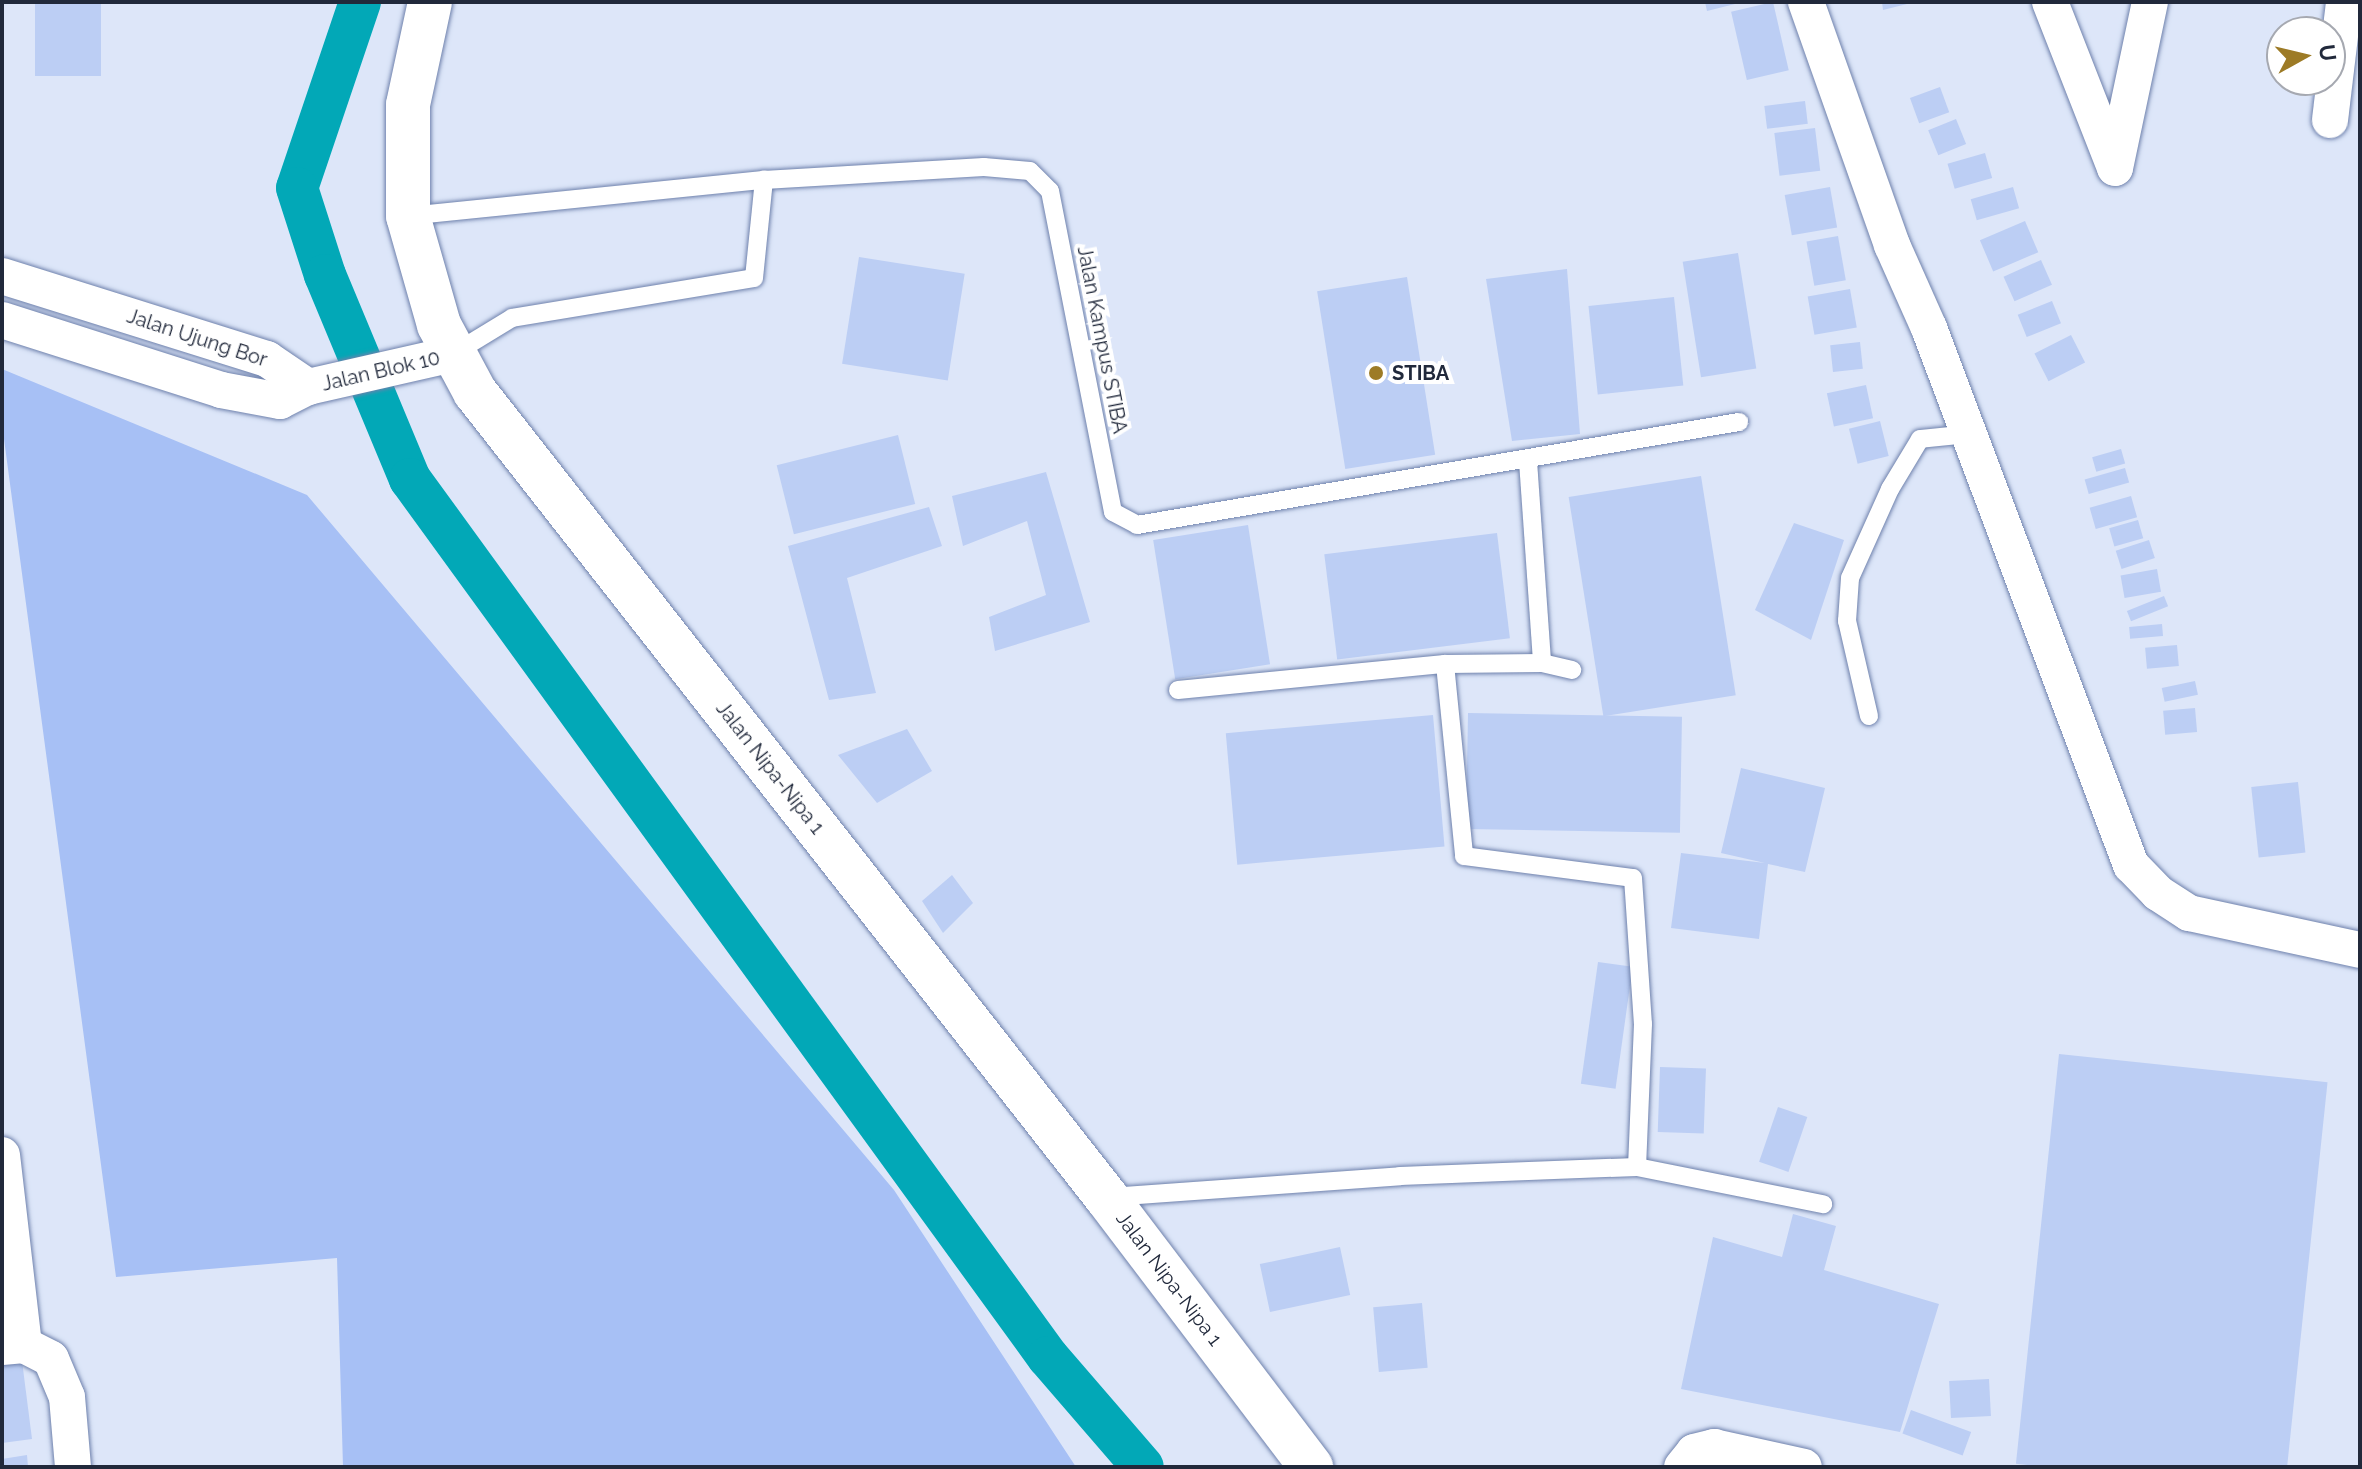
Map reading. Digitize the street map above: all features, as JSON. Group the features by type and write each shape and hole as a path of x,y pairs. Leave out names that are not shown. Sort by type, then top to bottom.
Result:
{"street":[{"name":"Jalan Nipa-Nipa 1","path":"430,2 408,105 408,216 419,265 453,354 485,404 1107,1198 1311,1467"},
{"path":"1806,2 1892,245 1969,434 2131,865 2158,893 2189,913 2360,950"},
{"path":"2050,2 2115,168 2150,2"},
{"path":"2330,120 2344,2"},
{"name":"Jalan Ujung Bor","path":"2,276 267,359 320,384"},
{"name":"Jalan Ujung Bor","path":"2,320 257,399 280,401 320,384"},
{"name":"Jalan Blok 10","path":"320,384 453,354"},
{"path":"2,1155 13,1346 51,1359 60,1374 73,1467"},
{"path":"1682,1467 1694,1452 1714,1447 1804,1467"}],"lane":[{"name":"Jalan Kampus STIBA","path":"408,216 764,180 1006,167 1042,178 1050,191 1113,512 1124,522 1137,525 1528,461 1739,422"},
{"path":"453,354 512,318 754,278 764,180"},
{"path":"1869,716 1847,621 1850,578 1890,489 1920,439 1969,434"},
{"path":"1528,461 1542,663"},
{"path":"1178,690 1445,664 1542,663 1572,670"},
{"path":"1445,664 1464,856 1633,878 1643,1024 1637,1167"},
{"path":"1107,1198 1400,1176 1637,1167 1823,1204"}],"shaded area":[{"path":"2,369 307,495 894,1190 1076,1467 343,1467 337,1258 116,1277 2,424"}],"building":[{"path":"35,2 101,2 101,76 35,76"},
{"path":"1705,2 1739,2 1739,3 1707,11"},
{"path":"1773,2 1789,70 1747,80 1731,12"},
{"path":"1882,2 1911,2 1911,3 1883,10"},
{"path":"1940,87 1949,112 1919,123 1910,98"},
{"path":"1805,101 1808,124 1767,129 1764,106"},
{"path":"1956,119 1966,144 1938,155 1928,130"},
{"path":"1815,128 1820,171 1780,176 1774,133"},
{"path":"1985,153 1992,178 1955,189 1948,164"},
{"path":"1830,187 1837,227 1792,235 1785,195"},
{"path":"2013,187 2019,208 1977,220 1971,199"},
{"path":"2025,221 2038,252 1993,271 1980,240"},
{"path":"1838,236 1846,280 1814,286 1806,242"},
{"path":"1738,253 1756,369 1701,377 1683,262"},
{"path":"859,257 965,274 948,380 842,364"},
{"path":"2041,260 2052,285 2015,301 2004,277"},
{"path":"1567,269 1580,434 1512,441 1486,279"},
{"name":"STIBA","path":"1407,277 1435,455 1345,469 1317,291"},
{"path":"1850,289 1857,327 1814,335 1808,296"},
{"path":"1674,297 1683,386 1598,395 1588,306"},
{"path":"2052,301 2061,323 2027,337 2018,315"},
{"path":"2071,335 2085,363 2049,381 2034,354"},
{"path":"1860,342 1863,369 1833,372 1830,345"},
{"path":"1866,385 1873,418 1834,427 1827,393"},
{"path":"1880,421 1889,456 1858,464 1849,429"},
{"path":"898,435 915,504 794,534 777,465"},
{"path":"2121,449 2125,463 2096,472 2092,457"},
{"path":"2125,468 2129,482 2089,494 2085,480"},
{"path":"1046,472 1090,622 995,651 989,617 1046,595 1027,521 963,546 952,496"},
{"path":"1701,476 1736,695 1603,716 1569,497"},
{"path":"2131,496 2137,517 2096,529 2090,508"},
{"path":"929,507 942,546 847,578 876,693 829,700 788,546"},
{"path":"2138,520 2143,538 2114,547 2109,528"},
{"path":"1794,523 1844,540 1811,640 1755,610"},
{"path":"1248,525 1270,664 1175,679 1153,540"},
{"path":"1497,533 1510,638 1337,659 1324,554"},
{"path":"2149,540 2155,558 2122,569 2116,551"},
{"path":"2157,569 2161,592 2125,598 2121,575"},
{"path":"2164,596 2168,606 2131,621 2127,611"},
{"path":"2162,624 2163,636 2130,639 2129,627"},
{"path":"2177,645 2179,666 2147,669 2145,648"},
{"path":"2195,681 2198,695 2165,702 2162,688"},
{"path":"2195,708 2197,732 2165,735 2163,711"},
{"path":"1468,713 1682,717 1680,833 1466,829"},
{"path":"1433,715 1445,846 1237,865 1226,733"},
{"path":"907,729 932,771 877,803 838,755"},
{"path":"1741,768 1825,788 1805,872 1768,864 1759,939 1671,928 1681,853 1765,863 1721,853"},
{"path":"2298,782 2305,853 2259,858 2251,787"},
{"path":"952,875 973,903 943,933 922,901"},
{"path":"1598,962 1633,967 1616,1089 1581,1084"},
{"path":"2059,1054 2328,1082 2287,1467 2047,1467 2016,1464"},
{"path":"1660,1067 1706,1069 1704,1134 1658,1132"},
{"path":"1778,1107 1807,1117 1788,1172 1759,1162"},
{"path":"1793,1214 1836,1226 1824,1270 1939,1304 1900,1432 1681,1389 1713,1237 1782,1257"},
{"path":"1340,1247 1350,1295 1270,1312 1260,1264"},
{"path":"1422,1303 1428,1368 1379,1372 1373,1307"},
{"path":"22,1361 32,1439 2,1443 2,1364"},
{"path":"1989,1379 1991,1416 1951,1418 1949,1381"},
{"path":"1911,1410 1971,1432 1963,1455 1902,1433"},
{"path":"27,1455 28,1467 2,1467 2,1459"}],"waterway":[{"path":"360,2 297,188 325,275 410,479 1048,1357 1143,1467"}],"place":[{"name":"STIBA","path":"1376,373"}]}
